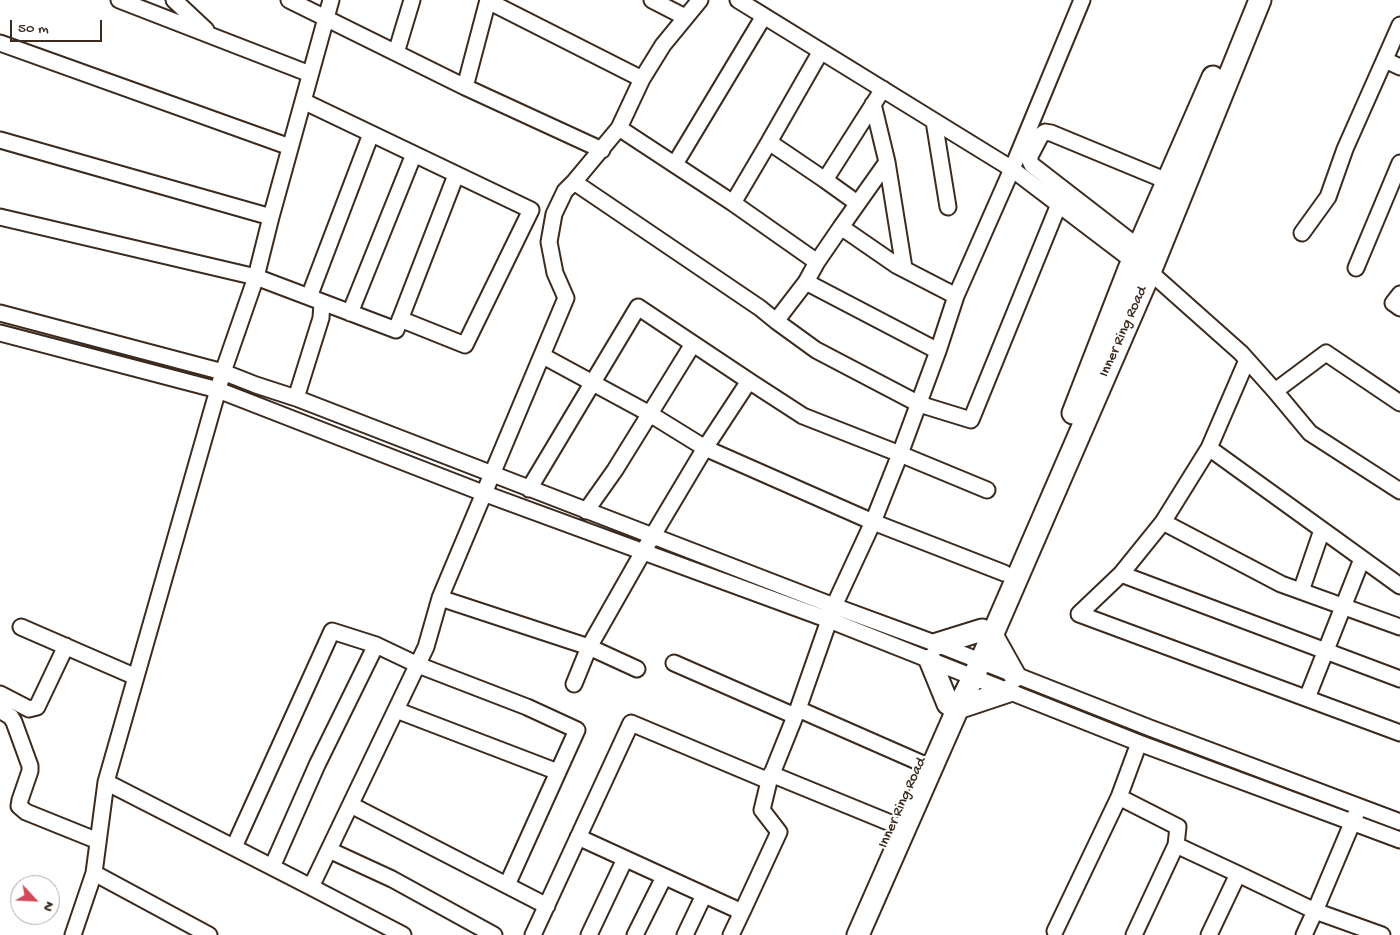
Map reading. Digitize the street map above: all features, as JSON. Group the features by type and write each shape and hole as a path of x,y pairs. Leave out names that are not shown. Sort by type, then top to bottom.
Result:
{"highway":[{"name":"Inner Ring Road","path":"849,935 870,877 893,824 922,763 953,706 987,632 1140,260 1167,181 1246,0"},
{"name":"Inner Ring Road","path":"987,632 1004,573 1082,392 1140,260 1260,0"},
{"path":"987,632 1012,683 953,706 933,652 987,632"},
{"name":"Inner Ring Road","path":"858,935 953,706"}],"street":[{"path":"119,0 310,74"},
{"path":"174,0 211,36"},
{"path":"289,0 465,87 602,150"},
{"path":"73,935 94,873 106,782 223,372 256,277 331,0"},
{"path":"396,53 412,0"},
{"path":"652,0 685,17"},
{"path":"312,887 426,647 440,598 566,298 555,273 549,242 554,214 565,191 620,128 642,79 663,45 700,0"},
{"path":"738,0 1012,169 1140,260"},
{"path":"732,935 779,832 762,810 770,778 832,613 873,522 900,454 956,296 1012,169 1082,0"},
{"path":"465,87 488,1 642,79"},
{"path":"675,164 764,16"},
{"path":"1302,233 1328,197 1345,149 1400,25"},
{"path":"0,43 290,147"},
{"path":"733,203 821,51"},
{"path":"1385,60 1400,67"},
{"path":"824,180 883,89"},
{"path":"303,101 530,210 465,345 400,319"},
{"path":"873,104 887,162 904,268"},
{"path":"934,121 948,207"},
{"path":"620,128 733,203 817,262"},
{"path":"1167,181 1051,133 1045,132 1041,135 1030,156 1032,165 1140,260 1247,360 1310,433 1400,491"},
{"path":"309,297 371,134"},
{"path":"0,140 271,217"},
{"path":"769,142 857,203"},
{"path":"350,313 414,154"},
{"path":"776,321 806,282 841,226 887,162"},
{"path":"1356,268 1400,163"},
{"path":"0,217 256,277 396,330 456,175"},
{"path":"574,182 760,308 816,350 919,404 971,420 1059,204"},
{"path":"841,226 896,265 956,296"},
{"path":"806,282 938,351"},
{"path":"1400,294 1393,303 1400,308"},
{"path":"296,398 321,318 322,302 325,303"},
{"path":"529,489 638,307 803,416 988,490"},
{"path":"0,313 223,372 296,398 652,536 832,613 1012,683 1360,806 1400,822"},
{"path":"0,333 218,390 483,493 643,552 832,613"},
{"path":"586,511 615,470 693,344"},
{"path":"1275,391 1326,353 1400,403"},
{"path":"543,356 650,414 706,448 873,522 1004,573"},
{"path":"1247,360 1209,448 1163,522 1121,574 1079,614 1400,733"},
{"path":"574,684 589,647 652,536 749,380"},
{"path":"1209,448 1400,586"},
{"path":"1163,522 1281,584 1400,627"},
{"path":"1301,591 1322,530"},
{"path":"1307,698 1362,559"},
{"path":"1121,574 1400,679"},
{"path":"440,598 589,647 637,669"},
{"path":"21,627 136,677"},
{"path":"234,847 332,631 376,645 418,665 527,707 576,730 507,885"},
{"path":"272,867 317,765 376,645"},
{"path":"0,694 29,709 37,708 66,646"},
{"path":"674,663 922,763"},
{"path":"1012,683 1139,743 1400,840"},
{"path":"0,710 11,717 14,722 30,766 30,772 19,806 26,812 98,841"},
{"path":"396,710 558,772"},
{"path":"533,935 631,722 770,778 893,824"},
{"path":"1055,931 1119,797 1139,743"},
{"path":"106,782 403,935"},
{"path":"1119,797 1178,827 1176,845 1134,935"},
{"path":"351,805 547,906"},
{"path":"1304,935 1360,806"},
{"path":"578,837 742,912"},
{"path":"1176,845 1316,911 1382,935"},
{"path":"329,850 392,879 494,935"},
{"path":"589,935 625,859"},
{"path":"94,873 210,935"},
{"path":"1209,935 1238,874"},
{"path":"635,935 664,877"},
{"path":"685,935 704,895"}]}
